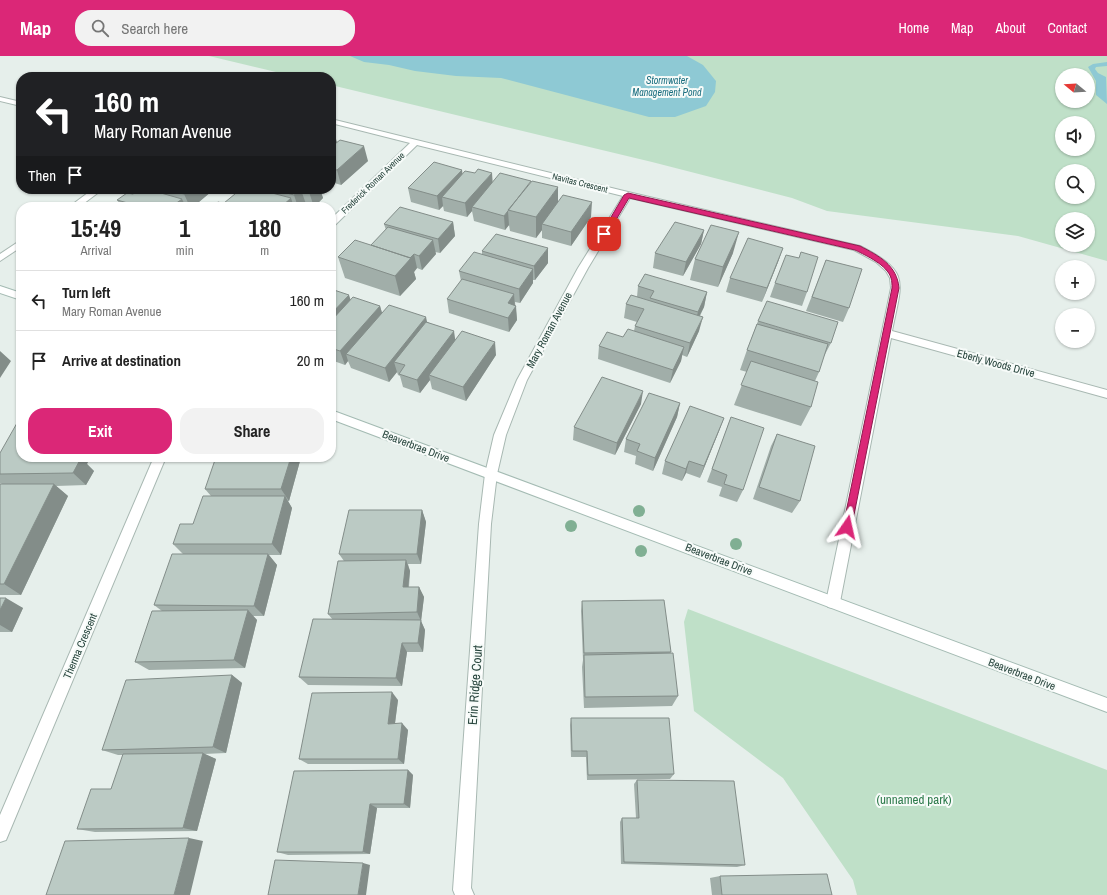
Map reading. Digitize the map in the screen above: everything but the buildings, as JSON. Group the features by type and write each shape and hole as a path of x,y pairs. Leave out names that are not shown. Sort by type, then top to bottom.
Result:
{"street":[{"path":"0,99 16,103"},
{"name":"Navitas Crescent","path":"336,122 628,195 857,248 875,257 887,268 895,277 896,288 832,602"},
{"name":"Frederick Roman Avenue","path":"336,219 416,142"},
{"path":"80,202 92,194"},
{"name":"Mary Roman Avenue","path":"491,474 503,427 522,380 583,268 628,195"},
{"path":"0,258 16,247"},
{"path":"0,289 16,295"},
{"name":"Eberly Woods Drive","path":"886,333 1107,394"},
{"name":"Beaverbrae Drive","path":"336,416 1107,705"},
{"name":"Therma Crescent","path":"0,834 158,462"},
{"name":"Erin Ridge Court","path":"465,895 462,890 485,524 491,474"}],"green space":[{"path":"209,56 1107,56 1107,261 1075,252 1095,252 1095,212 1055,212 1055,246 1018,236 827,211 792,198 652,162 336,86 336,72 276,72"},
{"name":"(unnamed park)","path":"688,609 1107,770 1107,895 857,895 853,880 783,778 694,711 684,622"}],"water":[{"name":"Stormwater Management Pond","path":"350,56 687,56 703,65 716,81 715,92 706,106 675,117 649,117 501,78 456,76 415,71 389,65 364,62"},
{"path":"1107,62 1107,66 1096,67 1095,69 1089,68 1093,64"},
{"path":"1095,69 1098,73 1106,77 1107,104 1096,95"}],"route":[{"path":"604,234 628,195 857,248 875,257 895,277 896,288 847,527"}]}
